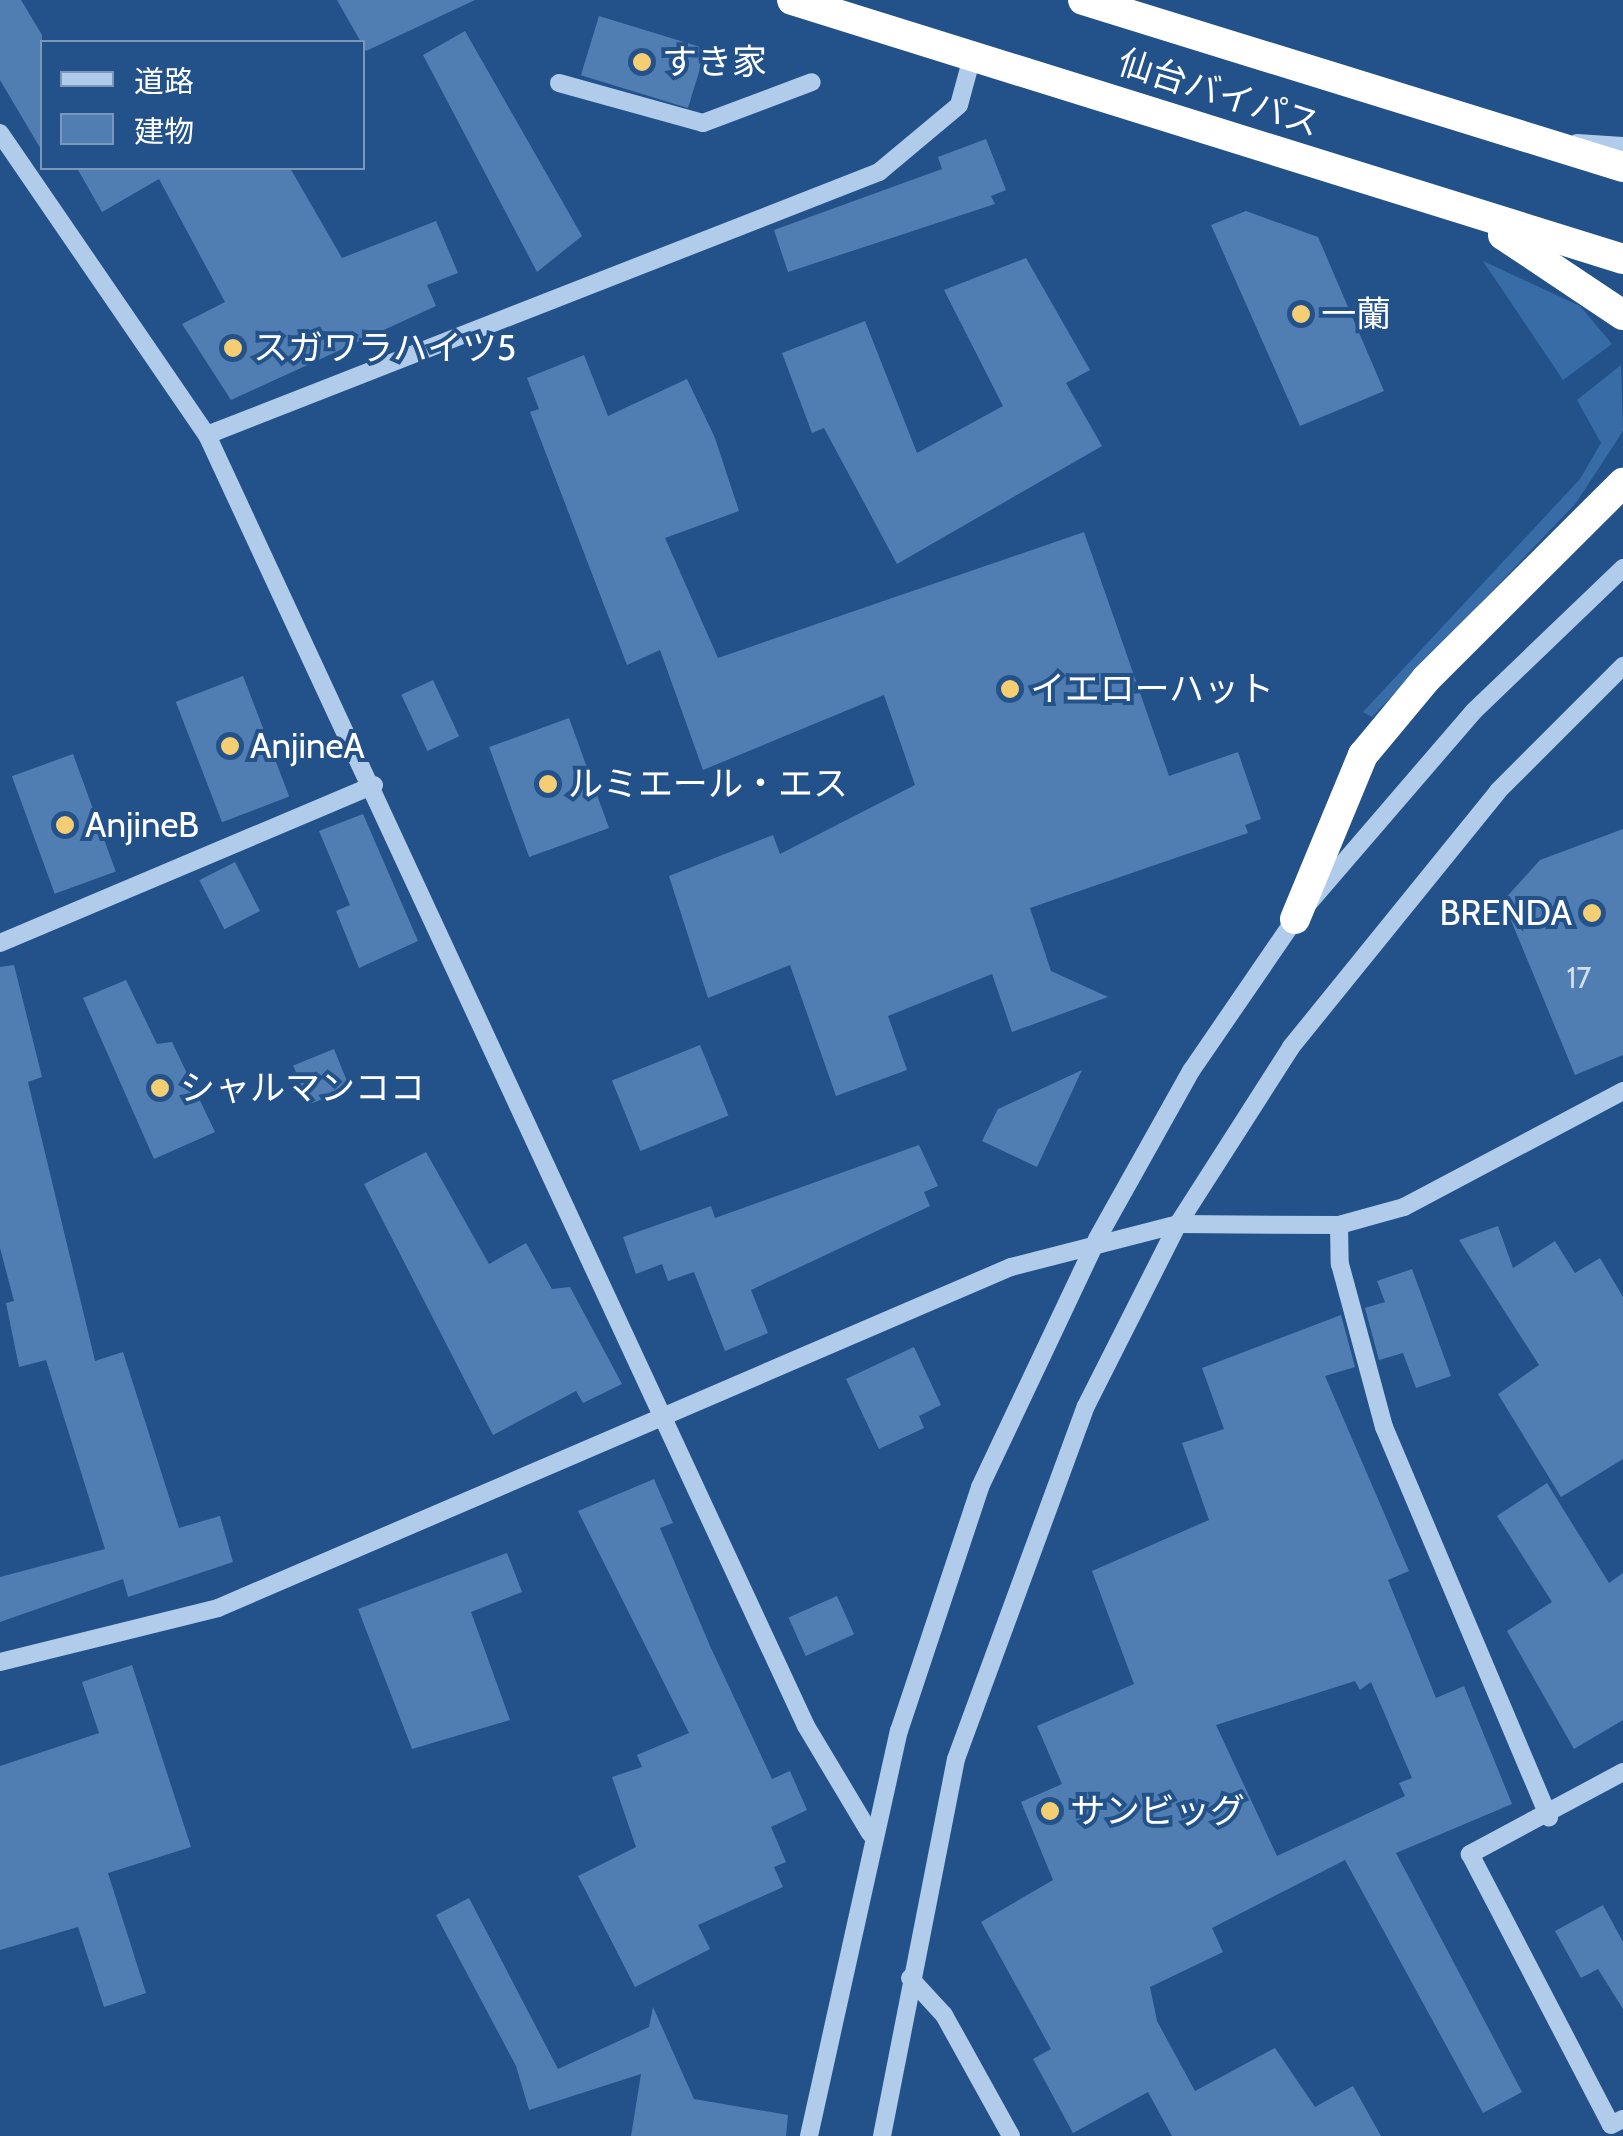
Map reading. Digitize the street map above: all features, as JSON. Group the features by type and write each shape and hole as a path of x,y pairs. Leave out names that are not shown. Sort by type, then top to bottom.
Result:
{"highway":[{"name":"仙台バイパス","path":"792,0 1623,260"},
{"name":"仙台バイパス","path":"1083,0 1623,167"},
{"path":"1453,206 1623,315"},
{"path":"1295,919 1363,755 1426,679 1623,483"}],"street":[{"path":"207,435 879,172 960,105 972,56"},
{"path":"559,83 703,123 812,82"},
{"path":"0,133 207,435 374,785 806,1726 870,1834"},
{"path":"1542,141 1623,146"},
{"path":"810,2136 870,1834 980,1487 1097,1239 1192,1072 1295,919 1474,710 1623,568"},
{"path":"882,2136 956,1759 1056,1470 1178,1224 1353,962 1498,791 1623,666"},
{"path":"0,942 374,785"},
{"path":"0,1662 218,1608 918,1301 1097,1239 1178,1224 1339,1225 1465,1179 1623,1091"},
{"path":"1339,1225 1340,1264 1384,1428 1549,1818"},
{"path":"1623,1772 1549,1818 1470,1854 1612,2125 1623,2119"},
{"path":"910,1978 944,2015 1011,2136"}],"shaded area":[{"path":"1483,261 1580,306 1612,344 1563,380"},
{"path":"1621,365 1623,431 1576,503 1372,717 1363,712 1580,479 1601,443 1577,400"}],"building":[{"path":"0,0 21,0 42,35 40,148 0,80"},
{"path":"337,0 475,0 366,51 365,40 360,40"},
{"path":"599,16 706,49 688,108 581,75"},
{"path":"465,31 582,236 537,272 423,55"},
{"path":"986,139 1006,190 991,196 995,204 788,272 774,230 942,169 938,157"},
{"path":"78,170 291,170 342,258 436,221 458,273 427,285 436,306 231,400 182,324 225,302 159,179 102,212"},
{"name":"一蘭","path":"1246,211 1318,237 1384,391 1300,426 1211,225"},
{"path":"1026,258 1090,370 1066,383 1102,446 897,564 824,428 812,433 782,353 865,321 917,453 1003,406 944,290"},
{"path":"584,355 608,416 687,379 715,438 739,511 665,538 718,658 1084,532 1169,776 1238,752 1261,819 1245,825 1248,833 1030,908 1051,971 1108,997 1012,1032 992,974 888,1016 907,1070 836,1096 790,965 708,998 669,876 773,835 780,854 915,785 884,695 703,770 660,650 627,665 530,412 539,409 527,378"},
{"name":"AnjineA","path":"243,676 289,796 222,822 176,702"},
{"path":"433,680 459,736 427,751 401,695"},
{"name":"ルミエール・エス","path":"569,718 609,828 529,857 489,747"},
{"name":"AnjineB","path":"73,754 116,871 55,894 12,776"},
{"path":"363,814 418,941 359,968 336,911 350,905 319,831"},
{"path":"1623,829 1623,1055 1575,1075 1503,901 1540,860"},
{"path":"235,862 260,911 224,929 199,880"},
{"path":"14,965 42,1077 28,1082 95,1361 123,1352 179,1528 220,1516 233,1562 128,1597 123,1579 0,1622 0,1577 105,1549 46,1360 19,1367 6,1303 14,1301 0,1248 0,967"},
{"name":"シャルマンココ","path":"126,980 157,1044 172,1042 215,1132 154,1159 83,998"},
{"path":"700,1045 728,1115 640,1151 612,1081"},
{"path":"334,1049 350,1088 309,1104 293,1065"},
{"path":"1082,1070 1037,1167 982,1141 998,1109"},
{"path":"919,1145 938,1186 924,1192 930,1206 751,1290 768,1333 725,1351 694,1272 668,1281 662,1264 636,1274 623,1237 711,1206 715,1218"},
{"path":"426,1152 489,1264 526,1243 552,1289 570,1287 622,1384 583,1403 576,1391 493,1435 364,1184"},
{"path":"1498,1226 1513,1268 1555,1241 1575,1273 1600,1258 1623,1297 1623,1459 1561,1497 1498,1394 1539,1365 1459,1240"},
{"path":"1412,1269 1451,1376 1416,1388 1403,1353 1379,1360 1365,1308 1385,1302 1377,1281"},
{"path":"1341,1315 1355,1367 1325,1376 1409,1571 1388,1580 1436,1698 1464,1686 1512,1804 1396,1853 1522,2092 1483,2113 1345,1860 1212,1928 1223,1952 1150,1987 1157,2021 1195,2091 1275,2048 1315,2107 1353,2086 1381,2136 1172,2136 1148,2092 1073,2133 1033,2059 1051,2049 981,1922 1053,1880 1021,1802 1062,1784 1037,1726 1134,1684 1092,1571 1209,1520 1182,1443 1224,1429 1202,1368","holes":["1355,1681 1360,1690 1371,1682 1412,1778 1399,1783 1405,1796 1277,1856 1216,1725"]},
{"path":"914,1347 941,1405 919,1416 924,1428 879,1449 846,1379"},
{"path":"654,1479 673,1523 660,1528 710,1646 772,1779 790,1771 807,1810 771,1827 786,1862 774,1867 783,1887 698,1925 710,1949 635,1987 578,1876 636,1847 612,1777 642,1767 637,1755 689,1733 578,1511"},
{"path":"1547,1483 1609,1583 1623,1573 1623,1720 1574,1749 1507,1631 1552,1602 1497,1516"},
{"path":"507,1553 522,1592 471,1612 510,1720 412,1749 358,1609"},
{"path":"837,1596 854,1634 806,1656 789,1618"},
{"path":"132,1665 191,1847 108,1873 146,1993 104,2007 78,1927 0,1950 0,1766 99,1733 82,1682"},
{"path":"469,1898 558,2069 649,2027 653,2007 694,2099 788,2115 786,2136 631,2136 641,2074 529,2110 516,2066 436,1915"},
{"path":"1603,1905 1623,1942 1623,2009 1598,1969 1581,1978 1555,1931"}],"place":[{"name":"すき家","path":"642,62"},
{"name":"一蘭","path":"1301,314"},
{"name":"スガワラハイツ5","path":"233,348"},
{"name":"イエローハット","path":"1010,689"},
{"name":"AnjineA","path":"230,746"},
{"name":"ルミエール・エス","path":"548,784"},
{"name":"AnjineB","path":"65,825"},
{"name":"BRENDA","path":"1592,913"},
{"name":"シャルマンココ","path":"160,1088"},
{"name":"サンビッグ","path":"1050,1811"}]}
